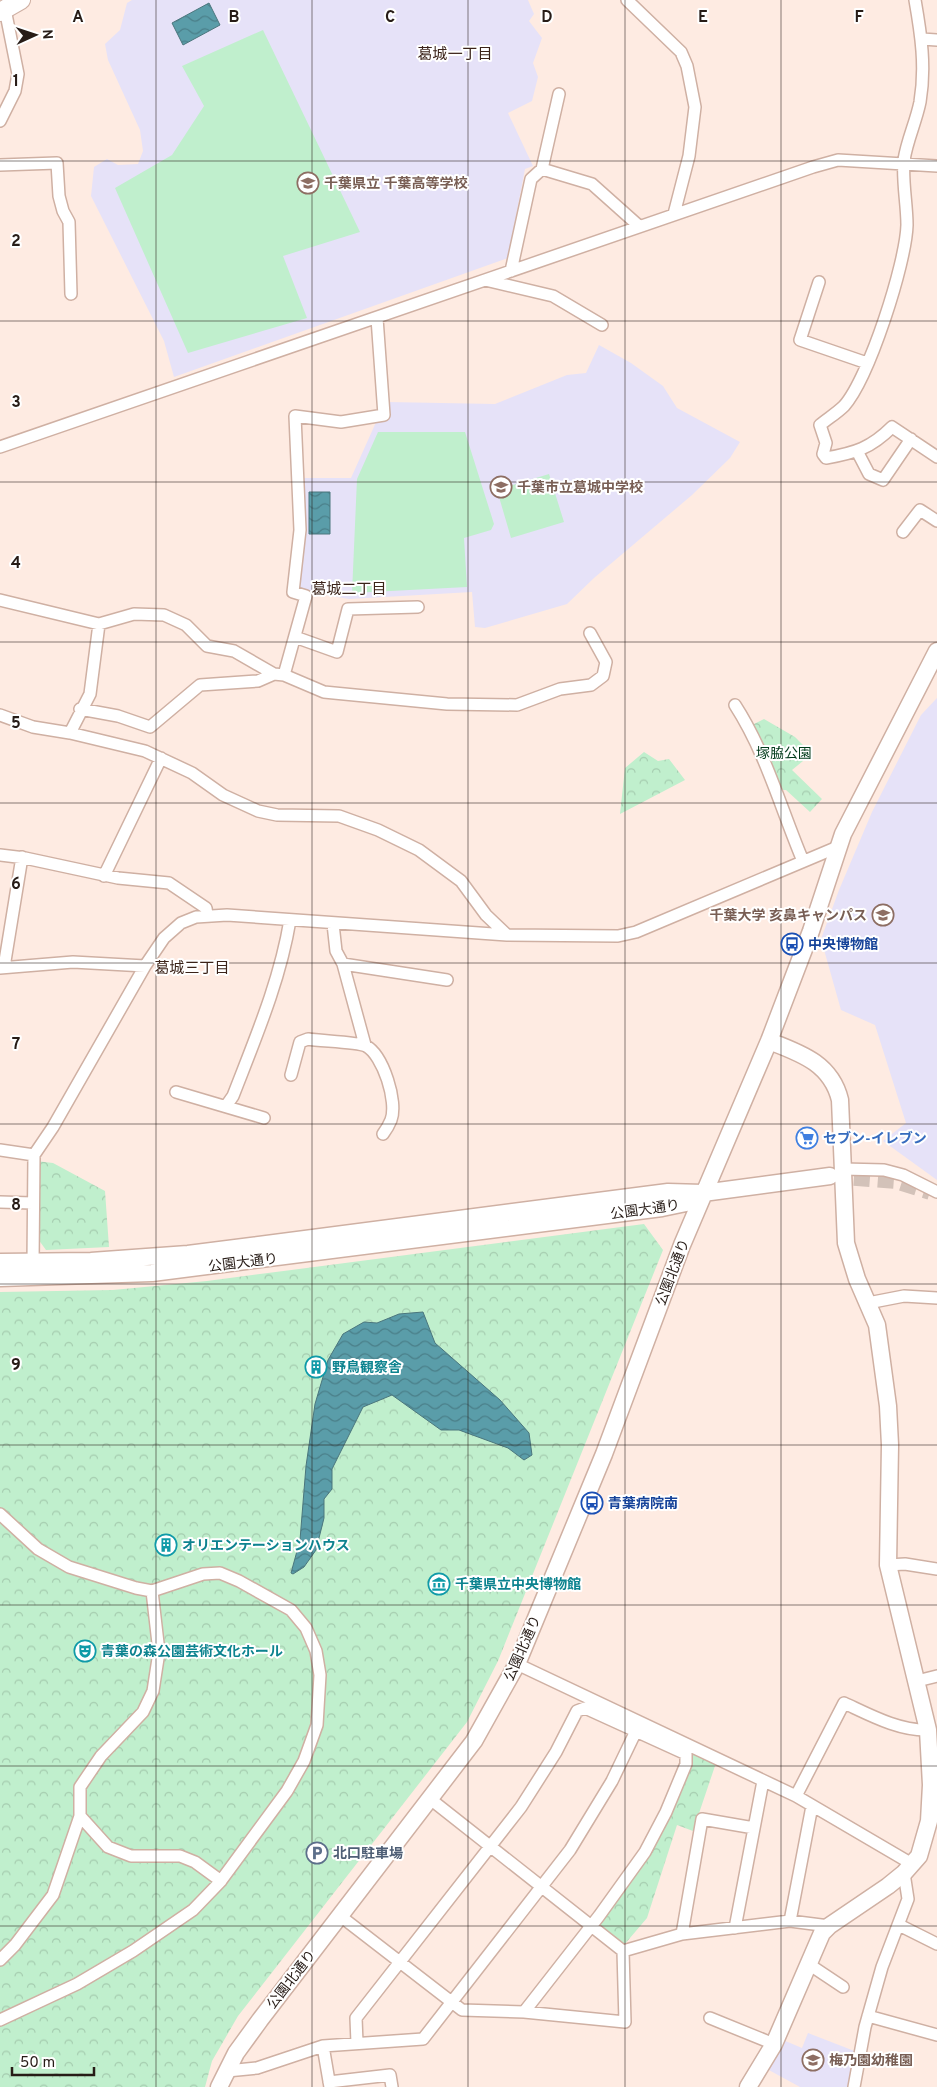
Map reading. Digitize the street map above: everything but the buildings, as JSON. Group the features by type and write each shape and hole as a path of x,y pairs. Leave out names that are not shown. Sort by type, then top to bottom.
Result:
{"street":[{"path":"627,0 681,52 687,66 695,107 689,156 674,214"},
{"path":"915,0 922,39 923,64 920,100 904,163 907,226 903,248 891,296 868,363 844,405 820,425 826,443 823,454 826,458 857,451 876,443 892,427 937,457"},
{"path":"0,121 15,91 18,74 10,5"},
{"path":"922,39 937,40"},
{"path":"512,271 531,179 542,169 559,94"},
{"path":"0,447 674,214 838,160 937,166"},
{"path":"0,166 57,163 59,196 63,211 69,222 71,294"},
{"path":"542,169 592,184 639,226"},
{"path":"485,280 553,296 602,325"},
{"path":"819,282 800,340 868,363"},
{"path":"80,709 118,716 150,727 200,685 258,681 279,674 296,637 306,596 293,592 300,520 295,416 341,422 384,415 377,318"},
{"path":"857,451 869,474 883,480 911,439"},
{"path":"903,532 920,510 937,521"},
{"path":"0,600 99,624 134,614 164,615 186,625 207,646 234,651 279,674 324,692 447,704 518,705 560,689 591,685 604,676 606,662 590,633"},
{"path":"296,637 337,652 348,609 418,607"},
{"path":"70,733 80,709 90,694 99,624"},
{"name":"公園北通り","path":"219,2087 255,2026 474,1741 518,1664 604,1454 703,1193 769,1041 811,931 843,834 937,651"},
{"path":"736,705 766,764 776,797 802,862"},
{"path":"0,715 33,727 70,733 145,751 192,774 223,795 258,811 277,815 339,816 378,830 418,850 461,881 486,915 507,935"},
{"path":"104,876 161,758"},
{"path":"20,1278 32,1263 34,1155 53,1127 145,966 164,938 181,923 207,915 507,935 584,937 627,934 840,846"},
{"path":"0,855 22,857 104,876 144,882 169,883 206,908 207,915"},
{"path":"22,857 2,967 74,962 145,966"},
{"path":"226,1106 233,1096 268,1003 284,950 290,920"},
{"path":"333,924 336,952 344,964 365,1045 376,1056 388,1078 393,1110 391,1120 383,1134"},
{"path":"344,964 447,980"},
{"path":"291,1075 300,1042 308,1039 365,1045"},
{"path":"748,2087 774,2044 807,1963 822,1934 829,1926 908,1869 919,1856 928,1821 931,1785 928,1730 888,1565 890,1445 888,1406 876,1325 846,1243 837,1173 840,1100 833,1080 827,1071 804,1054 769,1041"},
{"path":"176,1092 264,1118"},
{"path":"0,1150 34,1155"},
{"path":"703,1193 837,1173 884,1170 903,1175 937,1192"},
{"name":"公園大通り","path":"0,1262 32,1263 188,1254 668,1192 703,1193"},
{"name":"公園大通り","path":"0,1278 152,1273 666,1207 686,1204 703,1193"},
{"path":"0,1202 32,1203"},
{"path":"32,1263 52,1277"},
{"path":"868,1303 904,1296 937,1298"},
{"path":"0,1514 38,1549 69,1567 97,1577 152,1591 203,1574 220,1572 239,1581 292,1610 306,1628 316,1651 320,1674 317,1725 304,1761 287,1791 221,1881 192,1910 133,1950 77,1984 17,2010 0,2020"},
{"path":"888,1565 905,1564 937,1569"},
{"path":"0,1960 15,1945 53,1895 80,1816 80,1787 101,1756 143,1712 153,1691 159,1652 152,1591"},
{"path":"518,1664 712,1754 796,1796 908,1869"},
{"path":"917,1681 937,1676"},
{"path":"796,1796 844,1703 883,1721 917,1730 928,1730"},
{"path":"357,2044 356,2018 539,1780 577,1711 585,1708 686,1754 686,1764 666,1812 645,1852 592,1925 524,2012"},
{"path":"227,2071 258,2068 323,2046 423,2039 542,1888 599,1805 636,1731"},
{"path":"735,1928 763,1781"},
{"path":"339,1915 462,2010 524,2012 625,2022 623,1951 429,1798"},
{"path":"790,1921 812,1806"},
{"path":"80,1816 108,1847 131,1856 180,1856 195,1862 221,1881"},
{"path":"682,1934 702,1819 754,1828"},
{"path":"854,2087 868,2016 882,1967 908,1899 908,1869"},
{"path":"623,1951 682,1934 790,1921 829,1926"},
{"path":"899,1925 937,1944"},
{"path":"807,1963 843,1986"},
{"path":"868,2016 937,2035"},
{"path":"710,2018 774,2044"},
{"path":"323,2046 330,2085 390,2075 392,2087"}],"shaded area":[{"name":"千葉県立 千葉高等学校","path":"132,0 528,0 534,14 529,21 542,38 533,63 538,77 532,101 508,113 533,166 525,169 508,258 174,377 164,341 91,196 94,167 107,159 118,165 138,164 143,151 140,130 108,60 105,44 120,30 127,3"},
{"name":"千葉市立葛城中学校","path":"599,345 631,363 663,386 677,408 740,442 730,458 692,495 594,578 567,604 485,628 475,627 472,592 349,599 296,590 301,478 351,478 377,420 387,420 387,402 495,404 567,375 586,373"},
{"name":"千葉大学 亥鼻キャンパス","path":"937,698 937,1180 883,1141 906,1123 875,1025 841,1010 821,939 839,890 872,812 921,715"},
{"name":"梅乃園幼稚園","path":"808,2033 857,2052 847,2087 800,2087 767,2069 783,2040 802,2048"}],"green space":[{"path":"263,30 360,232 283,256 307,318 188,353 115,188 172,155 204,106 182,66"},
{"path":"378,432 465,432 494,524 491,530 464,538 467,587 352,593 357,479"},
{"path":"549,474 564,522 511,538 497,490"},
{"name":"塚脇公園","path":"764,719 795,737 806,748 803,761 792,770 822,799 810,812 786,790 777,790 750,726"},
{"path":"644,752 658,761 669,759 685,780 620,814 625,768"},
{"path":"36,1161 53,1163 105,1191 109,1247 46,1250 38,1239"},
{"path":"644,1224 663,1250 498,1661 467,1722 238,2016 212,2061 205,2087 0,2087 0,1292 113,1290 207,1281"},
{"path":"694,1750 717,1760 693,1831 677,1825 647,1918 624,1945 597,1923 669,1814"}],"water":[{"path":"209,3 220,25 183,45 172,23"},
{"path":"309,492 330,492 330,534 309,534"},
{"path":"423,1312 435,1343 500,1400 529,1433 532,1455 524,1460 508,1448 459,1430 441,1430 392,1395 363,1407 332,1469 332,1489 324,1499 324,1518 316,1550 304,1567 293,1574 291,1573 300,1540 306,1466 315,1404 328,1360 343,1334 364,1322 377,1323 399,1314"}],"tunnel":[{"path":"830,1176 896,1181 930,1192"}],"place":[{"name":"千葉県立 千葉高等学校","path":"308,183"},
{"name":"千葉市立葛城中学校","path":"501,487"},
{"name":"千葉大学 亥鼻キャンパス","path":"883,915"},
{"name":"中央博物館","path":"792,944"},
{"name":"セブン-イレブン","path":"807,1138"},
{"name":"野鳥観察舎","path":"316,1367"},
{"name":"青葉病院南","path":"592,1503"},
{"name":"オリエンテーションハウス","path":"166,1545"},
{"name":"千葉県立中央博物館","path":"439,1584"},
{"name":"青葉の森公園芸術文化ホール","path":"85,1651"},
{"name":"北口駐車場","path":"317,1853"},
{"name":"梅乃園幼稚園","path":"813,2060"}],"district":[{"name":"葛城一丁目","path":"455,54"},
{"name":"葛城二丁目","path":"349,589"},
{"name":"葛城三丁目","path":"192,968"}]}
